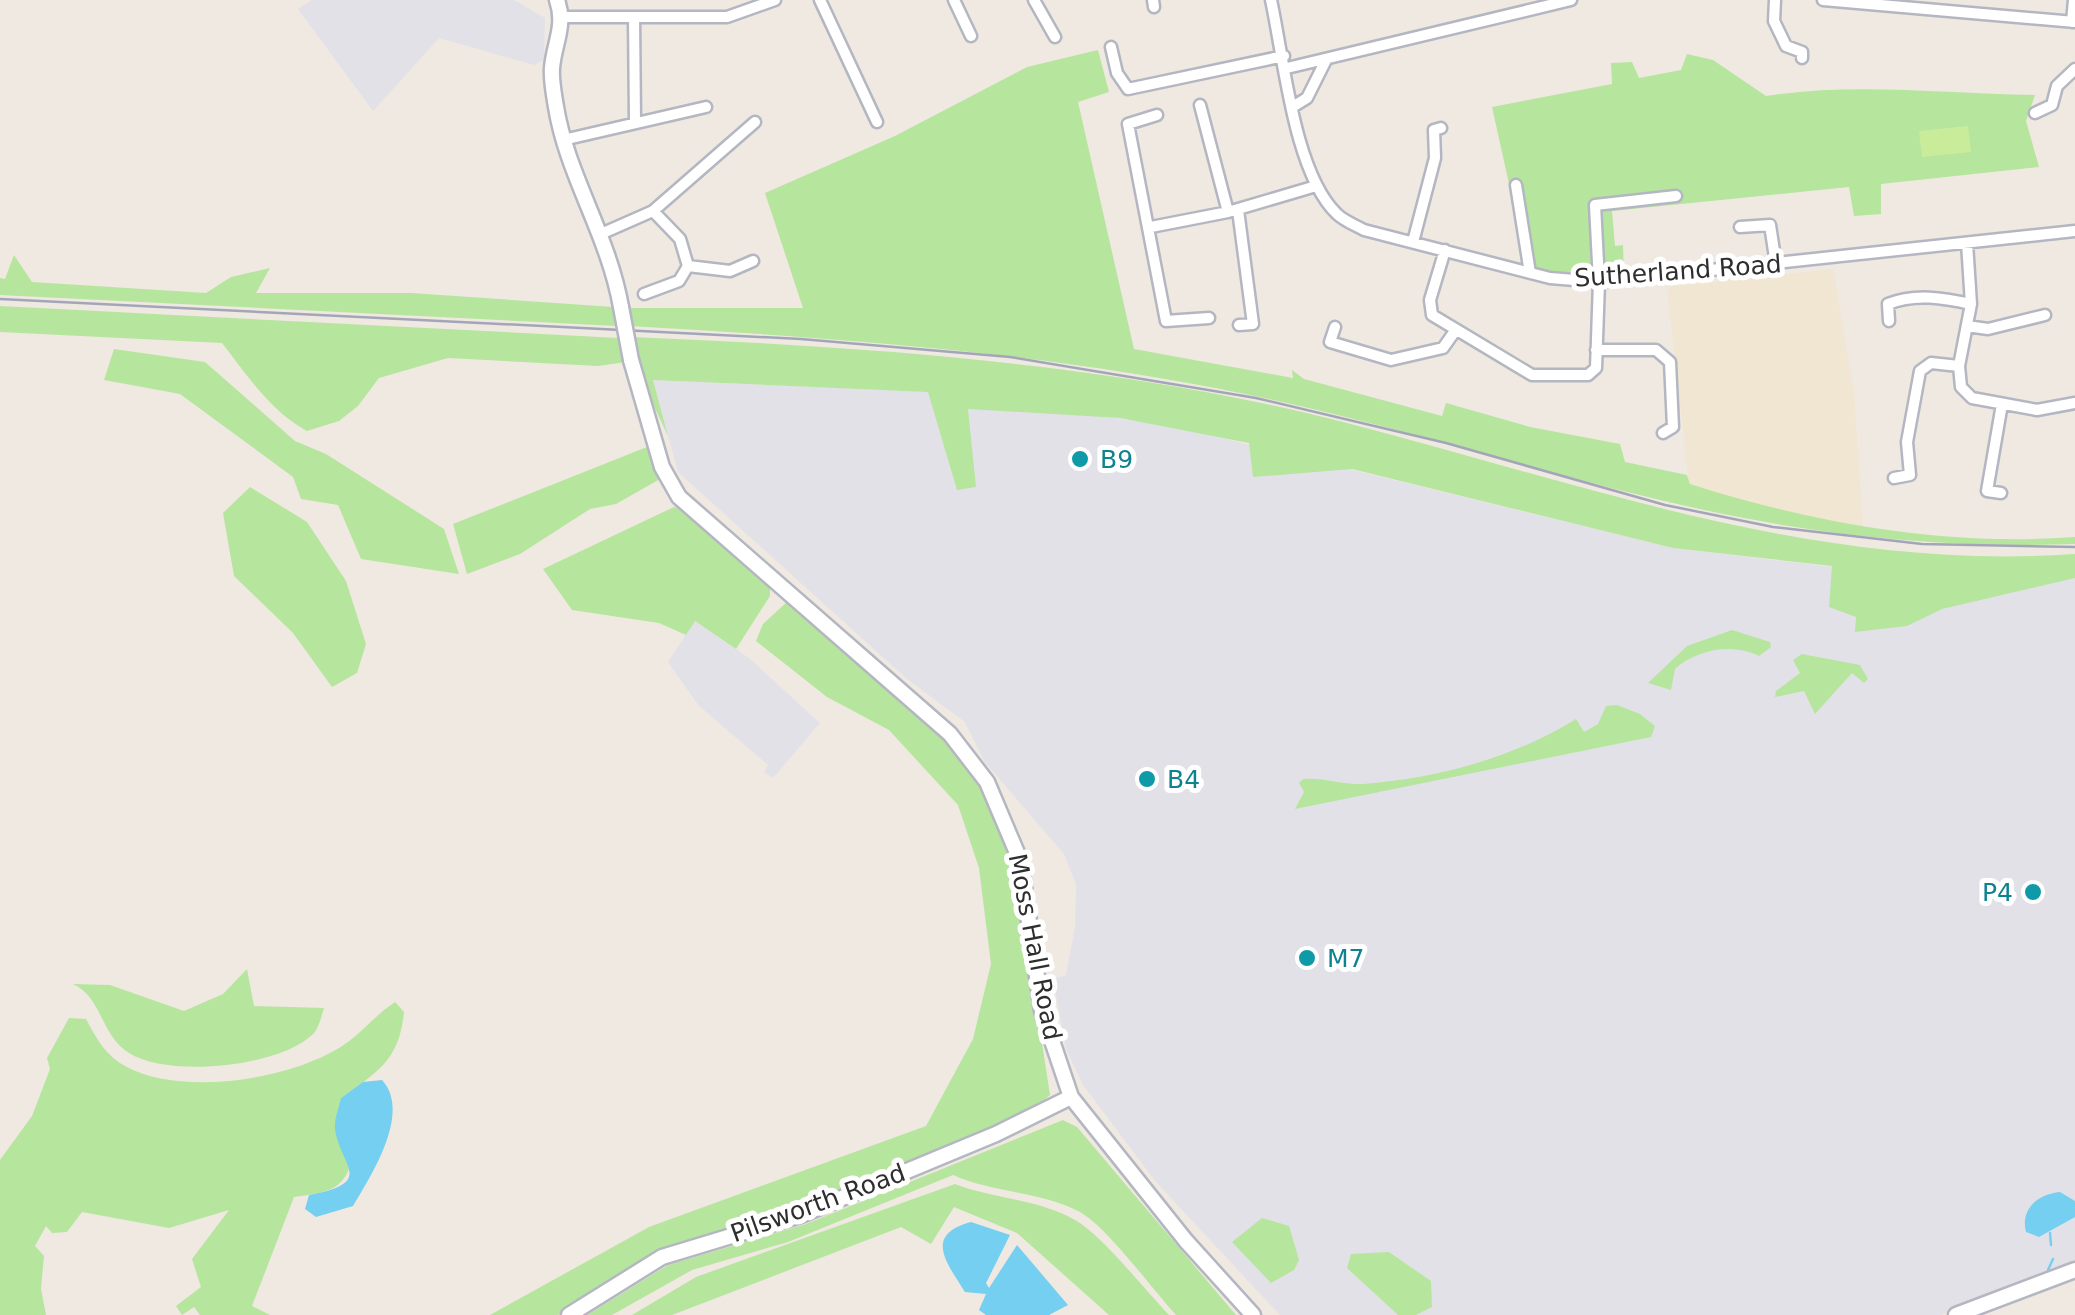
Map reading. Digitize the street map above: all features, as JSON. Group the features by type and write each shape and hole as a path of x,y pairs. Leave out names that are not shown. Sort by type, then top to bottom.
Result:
{"street":[{"path":"557,0 562,17 727,17 775,0"},
{"path":"820,0 878,122"},
{"path":"1034,0 1055,37"},
{"name":"Sutherland Road","path":"1271,0 1302,149 1316,186 1338,216 1364,230 1530,273 1599,282 2075,231"},
{"path":"1112,47 1117,73 1128,89 1285,62 1326,60 1572,0"},
{"path":"1775,0 1774,21 1786,46 1802,52 1802,58"},
{"path":"1823,0 1964,6 2074,22 2074,0"},
{"path":"959,2 971,36"},
{"name":"Moss Hall Road","path":"562,17 552,69 563,140 603,233 631,360 662,468 679,497 950,734 987,782 1020,860 1042,1011 1071,1097 1176,1228 1253,1315"},
{"path":"634,17 634,121"},
{"path":"1294,106 1307,98 1326,60"},
{"path":"2035,113 2052,105 2057,86 2075,69"},
{"path":"1200,105 1233,211 1253,324 1240,326"},
{"path":"563,140 706,107"},
{"path":"1157,115 1128,124 1151,227 1166,321 1208,318"},
{"path":"603,233 654,211 755,122"},
{"path":"1413,242 1435,158 1434,130 1441,128"},
{"path":"1516,185 1530,273"},
{"path":"1151,227 1233,211 1316,186"},
{"path":"1445,250 1430,300 1432,315 1532,375 1588,376 1596,368 1599,282 1595,205 1676,196"},
{"path":"644,294 679,281 688,266 680,239 654,211"},
{"path":"1740,226 1770,226 1776,264"},
{"path":"1967,243 1971,304 1959,366 1966,394 2037,410 2072,404 2075,417"},
{"path":"688,266 730,271 753,261"},
{"path":"1889,321 1888,304 1895,300 1932,297 1971,304"},
{"path":"1967,326 1988,329 2045,315"},
{"path":"1335,327 1330,342 1391,360 1444,348 1455,331"},
{"path":"1596,350 1656,350 1670,362 1673,427 1663,433"},
{"path":"1894,478 1910,475 1907,444 1920,371 1931,363 1959,366"},
{"path":"2001,494 1987,491 2002,404"},
{"name":"Pilsworth Road","path":"569,1315 662,1257 801,1215 996,1134 1071,1097"},
{"path":"1956,1315 2075,1270"}],"shaded area":[{"path":"312,0 514,0 545,18 544,60 534,65 439,38 373,111 298,9"},
{"path":"1833,269 1854,394 1863,527 1763,508 1689,484 1667,287"},
{"path":"653,380 937,392 1177,427 1673,548 1824,566 2075,576 2075,1261 1941,1315 1280,1315 1156,1182 1083,1085 1066,1049 1053,979 1066,975 1075,927 1076,884 1064,854 984,761 965,722 907,679 678,472"},
{"path":"695,621 749,658 820,723 773,778 764,772 768,765 699,706 668,662"}],"green space":[{"path":"1098,50 1109,92 1078,102 1134,349 1293,378 1292,370 1304,379 1442,416 1446,403 1530,427 1620,444 1625,462 1687,475 1690,484 1831,521 1929,535 2075,537 2075,544 1909,540 1744,518 1619,490 1308,408 1092,367 862,342 630,326 630,308 803,308 765,193 895,136 1027,67"},
{"path":"1687,54 1713,60 1766,96 1867,89 2035,95 2026,121 2039,167 1881,184 1881,214 1854,216 1849,187 1612,211 1615,246 1623,245 1624,277 1577,278 1528,269 1492,107 1612,84 1611,63 1632,62 1639,78 1681,70"},
{"path":"1968,126 1971,152 1922,157 1919,131"},
{"path":"14,255 32,282 206,293 231,277 270,268 256,293 411,293 613,307 617,326 0,295 0,278 5,279"},
{"path":"0,306 619,338 625,362 598,366 448,358 379,378 358,406 339,421 307,431 271,403 222,343 0,332"},
{"path":"632,337 901,353 1168,385 1343,422 1614,496 1794,537 1886,550 1979,556 2075,554 2075,578 1942,609 1907,626 1855,632 1856,617 1829,607 1832,566 1673,548 1352,469 1253,477 1249,443 1120,418 968,409 976,487 957,490 928,392 653,380 668,436 640,376"},
{"path":"114,349 205,362 295,441 326,454 444,529 459,574 361,559 338,505 301,499 293,477 180,394 104,380"},
{"path":"647,447 660,479 616,504 590,509 520,554 467,574 453,524"},
{"path":"250,487 307,522 346,581 366,644 357,673 332,687 293,633 234,576 223,513"},
{"path":"674,507 684,509 770,588 770,596 736,649 695,621 686,635 659,623 572,610 543,569"},
{"path":"788,601 954,746 989,796 1012,849 1050,1095 1027,1114 800,1209 670,1246 558,1315 490,1315 649,1227 926,1126 973,1039 991,964 979,868 958,805 889,730 827,697 756,641 763,624"},
{"path":"1732,630 1770,642 1771,647 1759,656 1727,649 1694,657 1675,669 1671,690 1648,683 1687,646"},
{"path":"1802,654 1860,665 1868,679 1864,683 1852,673 1815,714 1804,691 1775,697 1776,691 1800,673 1793,660"},
{"path":"1617,705 1640,714 1655,726 1651,737 1295,809 1304,792 1299,783 1303,779 1364,784 1447,771 1527,745 1576,719 1584,732 1598,724 1606,706"},
{"path":"247,969 254,1006 324,1008 314,1032 296,1046 275,1055 222,1065 169,1065 129,1053 112,1037 90,998 73,984 110,985 184,1011 223,994"},
{"path":"395,1002 404,1012 392,1053 376,1072 341,1098 342,1149 351,1162 348,1172 330,1189 294,1197 252,1306 270,1315 200,1315 194,1307 182,1315 176,1306 201,1287 192,1259 229,1210 169,1228 82,1212 67,1232 52,1233 46,1226 35,1246 44,1256 41,1289 46,1315 0,1315 0,1160 32,1116 50,1069 47,1058 69,1018 86,1019 107,1052 125,1066 149,1076 207,1082 270,1074 326,1055 348,1042"},
{"path":"1063,1120 1077,1127 1236,1315 1176,1315 1116,1245 1080,1212 953,1175 788,1242 692,1270 612,1315 587,1315 668,1265 806,1224"},
{"path":"955,1184 1047,1208 1075,1220 1110,1250 1169,1315 1109,1315 1017,1233 954,1207 931,1244 901,1227 672,1315 632,1315 696,1277"},
{"path":"1262,1218 1289,1226 1299,1260 1294,1270 1271,1283 1232,1242"},
{"path":"1389,1252 1431,1281 1432,1307 1416,1315 1398,1315 1347,1268 1351,1254"}],"water":[{"path":"382,1080 393,1109 378,1161 353,1206 316,1217 305,1209 309,1195 330,1190 348,1178 335,1129 341,1098 363,1082"},
{"path":"2060,1192 2075,1201 2075,1217 2039,1237 2026,1232 2026,1216 2032,1204"},
{"path":"971,1222 1010,1235 986,1283 989,1288 1017,1245 1068,1305 1049,1315 986,1315 979,1310 986,1294 965,1292 943,1251 947,1234"}],"waterway":[{"path":"2050,1233 2051,1245"},
{"path":"2048,1270 2053,1259"}],"railway":[{"path":"0,299 801,339 1010,357 1256,398 1446,443 1665,505 1773,527 1922,544 2075,547"}],"place":[{"name":"B9","path":"1080,459"},
{"name":"B4","path":"1147,779"},
{"name":"P4","path":"2033,892"},
{"name":"M7","path":"1307,958"}]}
